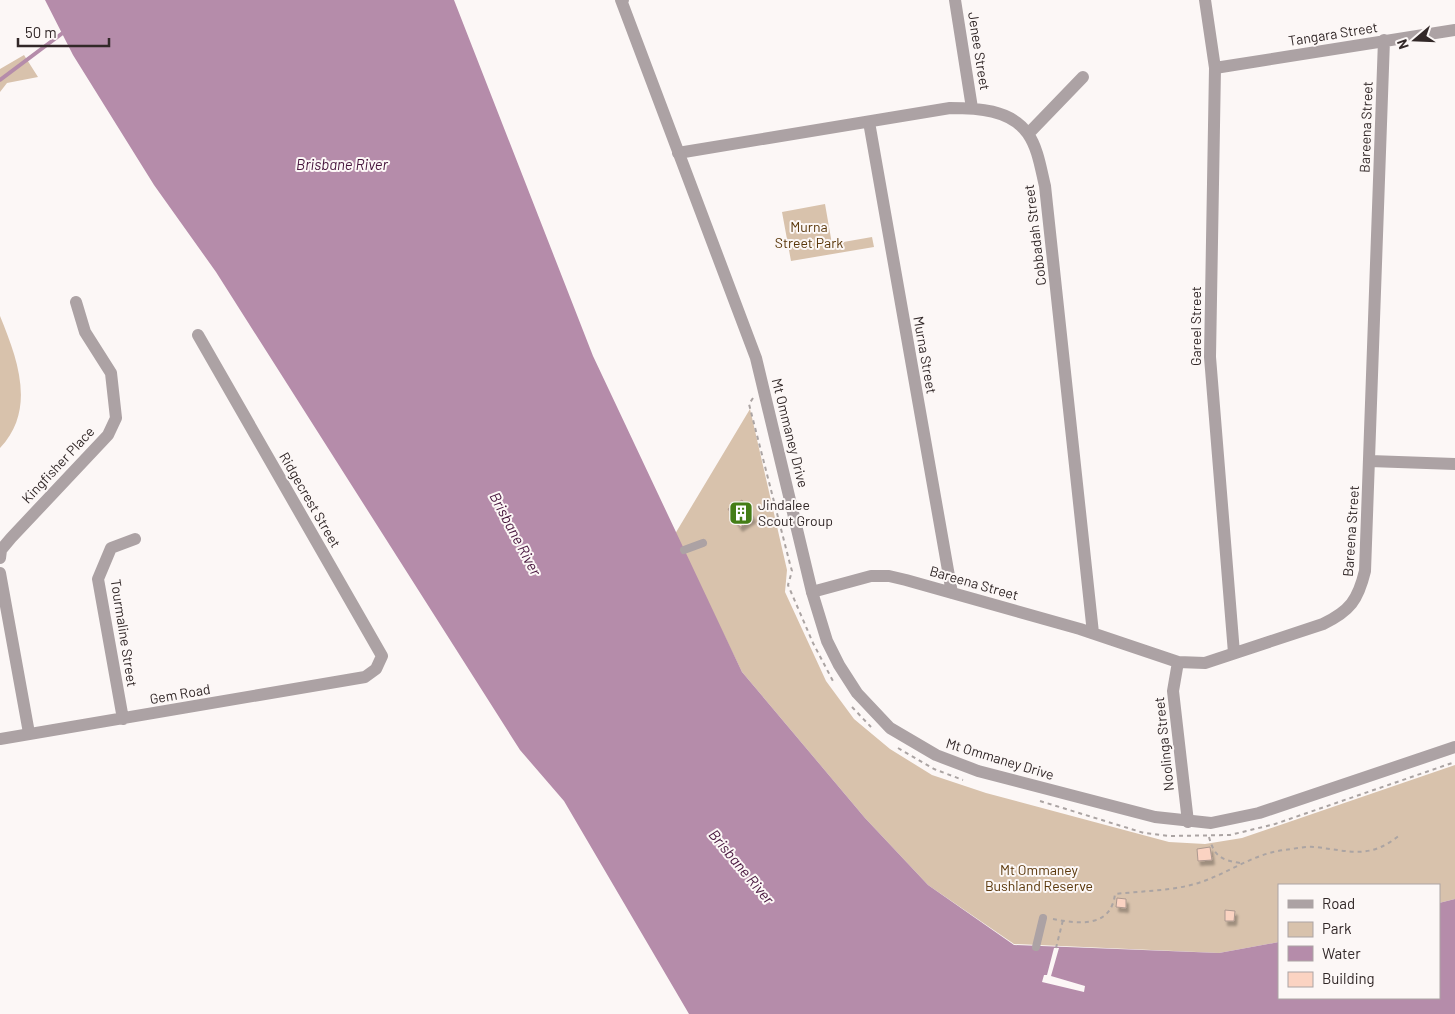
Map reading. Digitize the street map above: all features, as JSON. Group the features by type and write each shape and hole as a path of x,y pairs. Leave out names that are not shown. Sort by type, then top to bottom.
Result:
{"street":[{"name":"Mt Ommaney Drive","path":"621,0 756,358 812,592 827,641 839,666 857,693 890,728 936,755 978,771 1154,818 1211,823 1259,813 1455,747"},
{"name":"Jenee Street","path":"955,0 972,108"},
{"name":"Gareel Street","path":"1205,0 1215,68 1210,357 1234,653"},
{"name":"Tangara Street","path":"1215,68 1455,30"},
{"name":"Bareena Street","path":"812,592 871,576 889,576 1093,633 1178,662 1205,663 1323,624 1340,616 1352,605 1361,587 1365,571 1384,40"},
{"path":"678,153 950,108 983,108 1004,116 1028,134 1084,77"},
{"name":"Murna Street","path":"869,122 952,593"},
{"name":"Cobbadah Street","path":"1028,134 1046,186 1093,633"},
{"name":"Kingfisher Place","path":"0,558 1,550 108,434 116,418 111,373 85,332 76,302"},
{"name":"Ridgecrest Street","path":"198,336 382,656 376,669 365,677"},
{"path":"1370,461 1455,464"},
{"name":"Tourmaline Street","path":"123,719 98,579 111,548 135,538"},
{"path":"0,573 29,733"},
{"name":"Noolinga Street","path":"1178,662 1173,691 1188,822"},
{"name":"Gem Road","path":"0,739 365,677"}],"lane":[{"path":"684,550 703,543"},
{"path":"1036,947 1043,918"}],"path":[{"path":"1056,948 1063,920 1098,921 1106,916 1114,905 1115,894 1159,891 1195,884 1218,876 1254,857 1282,850 1312,847 1353,853 1367,852 1381,848 1401,834"},
{"path":"1209,837 1212,850 1218,857 1242,864"}],"green space":[{"path":"24,55 38,77 7,83 0,92 0,69"},
{"name":"Murna Street Park","path":"825,204 832,244 872,237 874,247 791,261 782,212"},
{"path":"0,316 17,366 21,400 18,417 11,433 0,448"},
{"name":"Mt Ommaney Bushland Reserve","path":"750,409 787,570 785,592 826,681 854,719 890,749 932,775 986,793 1169,842 1205,844 1242,838 1455,765 1455,899 1440,903 1440,884 1278,884 1278,942 1219,953 1014,944 928,885 865,818 742,672 675,534"}],"water":[{"name":"Brisbane River","path":"45,0 454,0 593,356 742,672 865,818 928,885 1014,945 1219,953 1278,942 1278,999 1440,999 1440,903 1455,899 1455,1014 689,1014 564,801 520,750 216,272 154,185 73,55"}],"pier":[{"path":"1054,948 1059,948 1051,976 1085,986 1084,992 1042,982 1044,975 1047,975"}],"building":[{"name":"Jindalee Scout Group","path":"742,500 754,518 740,527 728,509"},
{"path":"1210,847 1212,860 1198,861 1197,849"},
{"path":"1117,898 1126,899 1126,908 1116,907"},
{"path":"1225,910 1235,911 1234,921 1225,921"}],"waterway":[{"path":"0,80 64,32"}],"place":[{"name":"Jindalee Scout Group","path":"741,513"}]}
